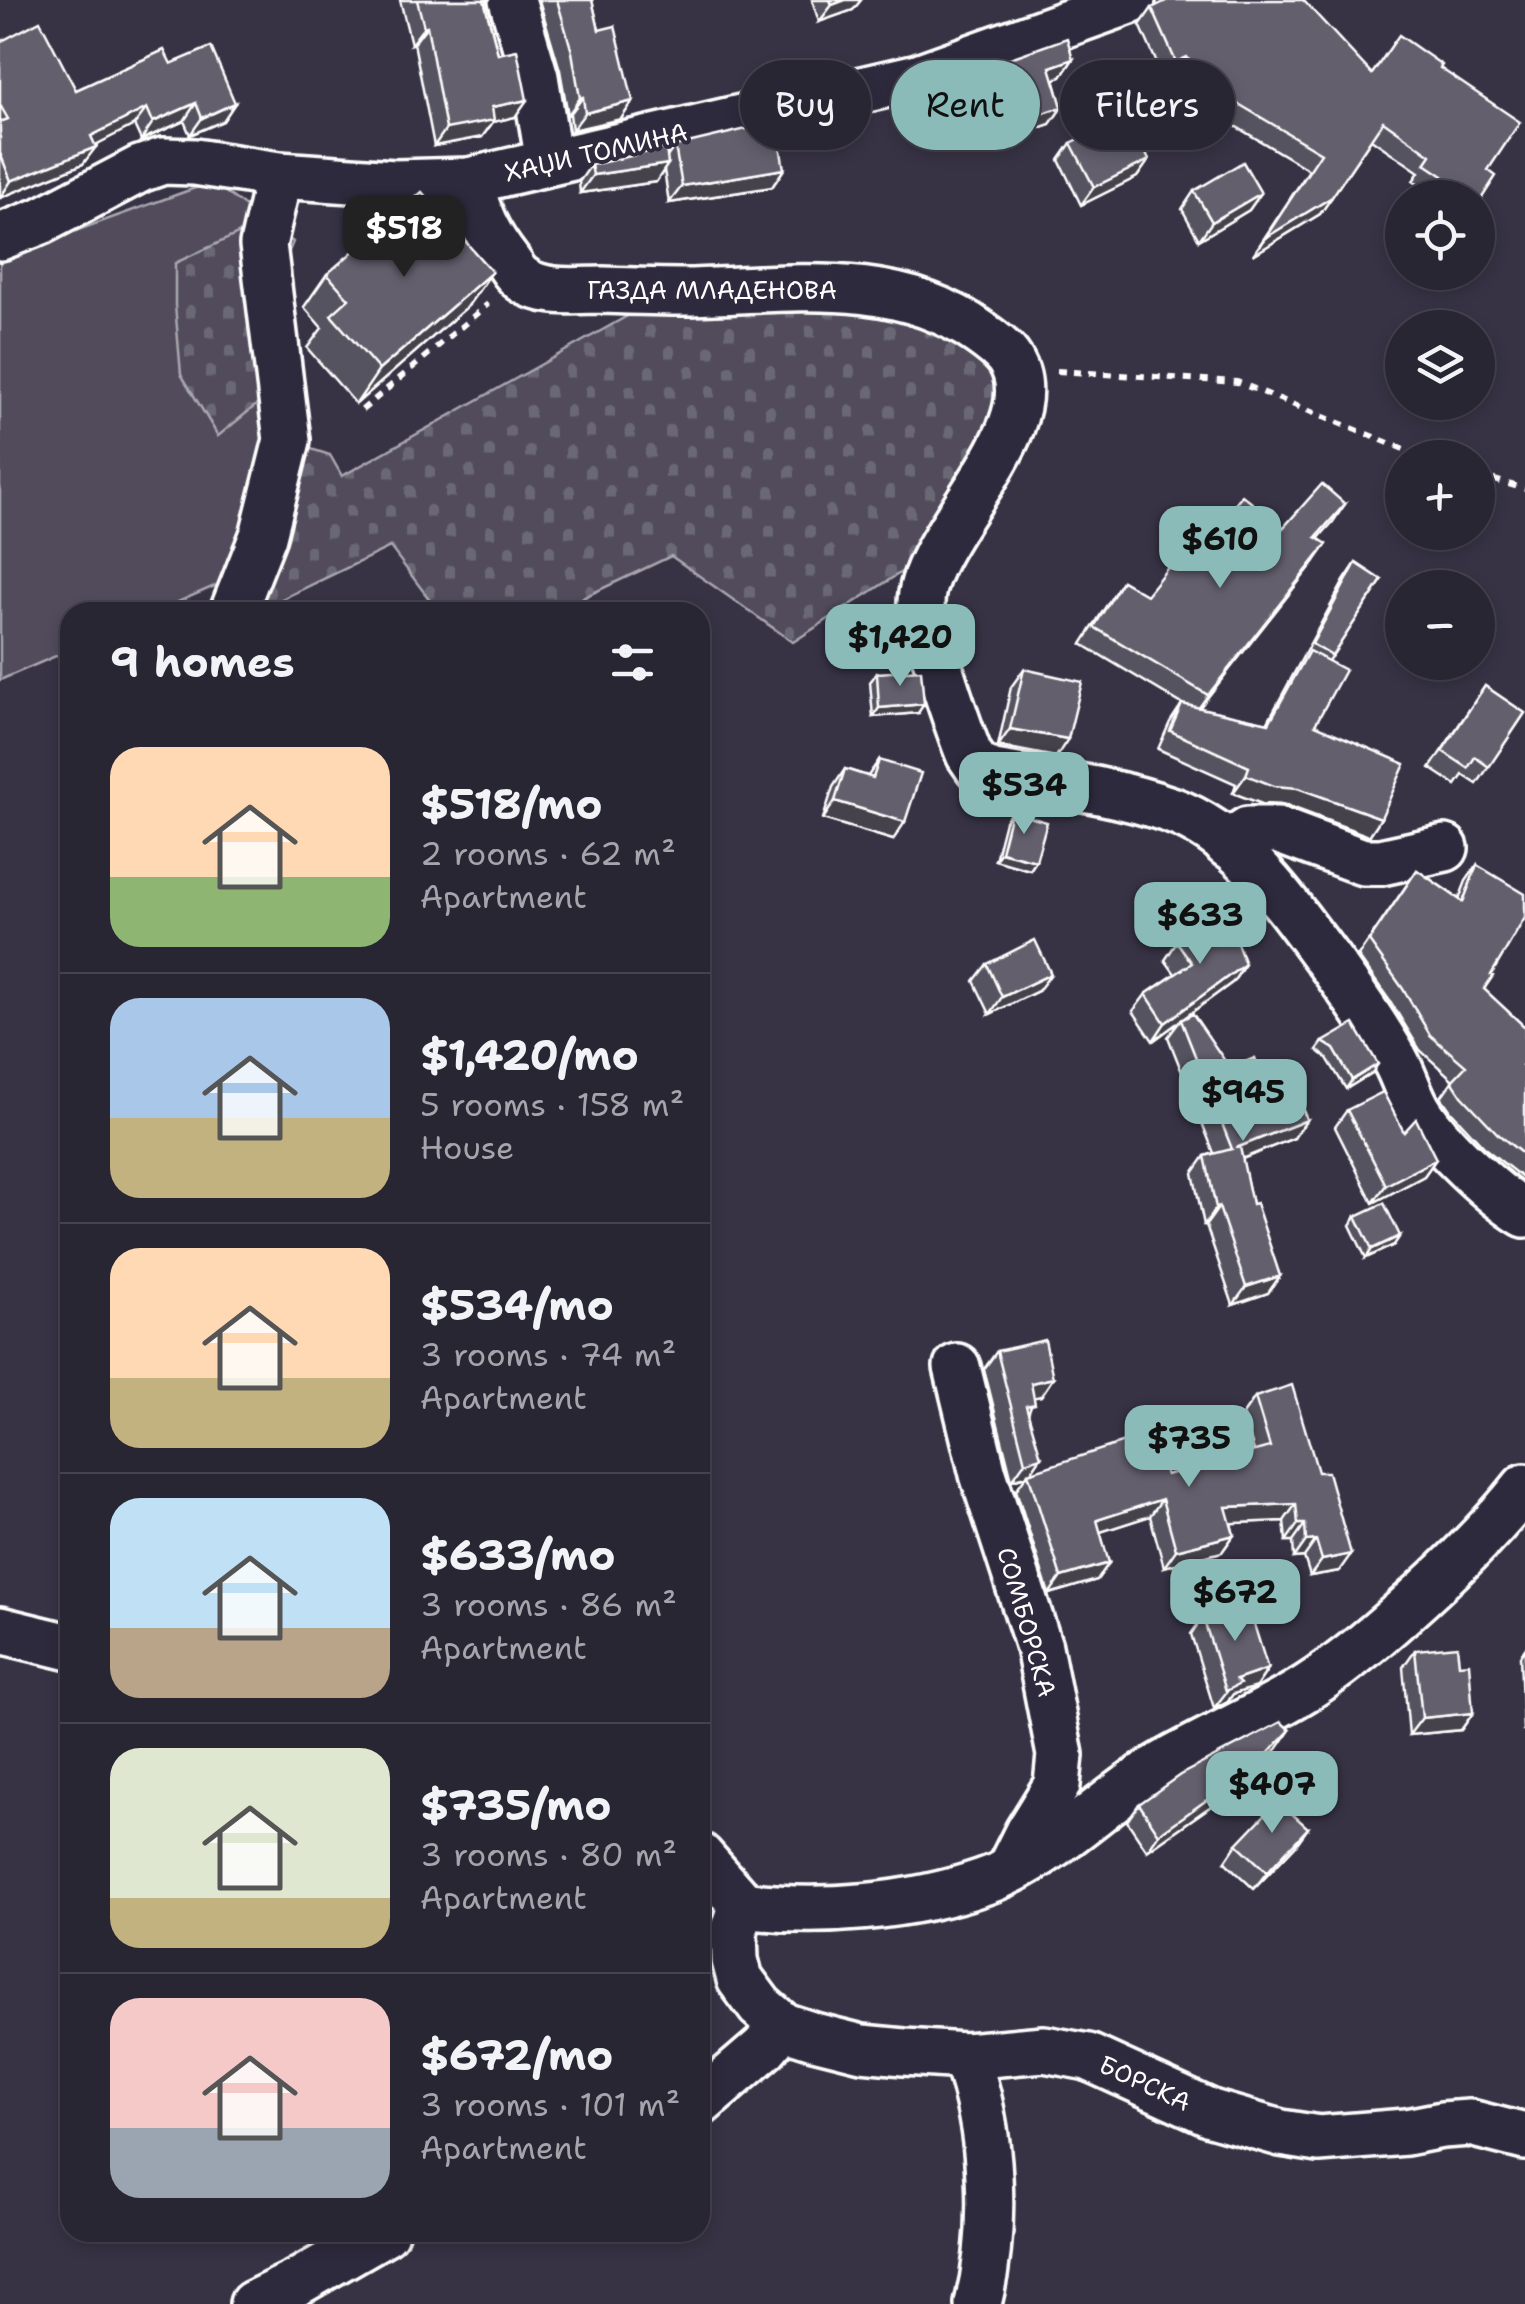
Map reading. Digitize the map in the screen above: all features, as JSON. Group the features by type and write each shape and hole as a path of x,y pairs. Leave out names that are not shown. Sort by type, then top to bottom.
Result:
{"street":[{"path":"512,0 535,77 549,162"},
{"name":"ХАЏИ ТОМИНА","path":"0,238 163,161 279,175 396,183 470,182 918,77 1132,0"},
{"path":"237,602 263,536 287,440 264,244 279,175"},
{"path":"470,182 478,216 492,243 519,278"},
{"name":"ГАЗДА МЛАДЕНОВА","path":"519,278 533,286 560,290 685,292 827,286 883,294 929,306 965,322 1006,354 1015,369"},
{"path":"1015,369 1020,396 1014,422 934,559 921,603 970,754 978,767 993,773 1089,788 1172,810 1208,828 1247,861 1288,906 1359,1002 1397,1063 1420,1114 1456,1157 1525,1214"},
{"path":"1227,844 1248,830 1277,830 1363,862 1446,848"},
{"name":"СОМБОРСКА","path":"958,1366 983,1474 1039,1648 1060,1755 1057,1785 1009,1870"},
{"path":"710,1867 743,1905 774,1909 835,1909 915,1899 985,1882 1026,1862 1154,1771 1309,1687 1364,1647 1452,1568 1525,1487"},
{"path":"0,1630 60,1645"},
{"path":"710,2094 764,2048 782,2026 760,2006 740,1979 734,1931 743,1905"},
{"name":"БОРСКА","path":"782,2026 862,2048 964,2056 1044,2049 1088,2057 1210,2113 1319,2138 1470,2123 1525,2137"},
{"path":"964,2056 975,2082 987,2158 987,2250 978,2304"},
{"path":"253,2304 368,2242"}],"path":[{"path":"362,410 519,278"},
{"path":"1015,369 1237,382 1385,442"},
{"path":"1495,480 1525,489"}],"green space":[{"path":"212,182 293,242 279,275 296,444 261,602 250,602 226,581 178,602 60,602 60,654 0,680 0,258"},
{"path":"244,231 265,398 218,436 181,374 175,263"},
{"path":"848,301 926,326 985,356 1000,405 909,567 793,642 671,556 574,602 431,602 390,547 276,602 261,602 296,444 330,455 342,476 640,309"}],"building":[{"path":"417,0 484,0 498,54 517,50 527,100 492,107 494,120 446,129 427,26 424,27"},
{"path":"557,0 592,0 599,30 615,26 633,101 585,113"},
{"path":"1168,0 1303,0 1372,74 1399,35 1520,122 1488,170 1496,176 1493,180 1441,180 1443,176 1425,164 1431,155 1383,121 1332,197 1265,238 1321,153 1235,102 1235,60 1175,60 1152,8"},
{"path":"40,21 76,90 164,50 171,64 211,47 235,103 202,118 196,103 153,122 147,108 91,136 96,147 11,181 0,153 0,122 8,119 0,105 0,42"},
{"path":"1067,38 1073,59 1060,60 1050,67 1060,108 1040,114 1040,60 1005,60"},
{"path":"740,131 740,150 781,150 784,169 682,186 675,146"},
{"path":"666,148 668,164 593,175 591,165"},
{"path":"1075,150 1144,150 1149,160 1094,187"},
{"path":"1243,162 1261,193 1212,222 1194,191"},
{"path":"422,192 492,272 379,370 331,315 349,299 327,274"},
{"path":"1322,484 1345,504 1316,537 1327,544 1208,695 1094,627 1122,581 1146,595 1178,555 1187,562 1242,495 1283,528"},
{"path":"1356,563 1382,580 1332,656 1312,644"},
{"path":"1309,651 1345,670 1315,725 1405,764 1381,818 1298,788 1274,786 1246,775 1249,767 1170,731 1182,704 1269,723"},
{"path":"1024,669 1082,682 1068,739 1010,729"},
{"path":"921,670 924,704 879,708 877,673"},
{"path":"1485,686 1525,713 1489,767 1475,757 1468,768 1442,751"},
{"path":"879,760 921,773 905,822 835,801 845,769 873,778"},
{"path":"1011,812 1047,822 1036,861 1001,852"},
{"path":"1477,865 1525,894 1525,918 1484,989 1525,1027 1525,1156 1462,1096 1452,1081 1466,1066 1430,1035 1369,941 1417,870 1463,902"},
{"path":"1224,909 1245,964 1165,1023 1146,994 1192,963 1177,942"},
{"path":"1035,940 1051,974 1002,997 987,964"},
{"path":"1193,1014 1227,1064 1233,1062 1235,1066 1255,1058 1264,1081 1287,1071 1307,1120 1236,1148 1240,1147 1252,1204 1256,1203 1280,1276 1246,1287 1219,1207 1216,1208 1205,1156 1232,1149 1181,1020"},
{"path":"1354,1024 1378,1064 1352,1080 1334,1049 1323,1042"},
{"path":"1383,1092 1404,1132 1416,1119 1436,1159 1386,1185 1347,1110"},
{"path":"1384,1203 1400,1236 1372,1249 1356,1216"},
{"path":"1045,1340 1053,1378 1031,1383 1035,1404 1026,1406 1041,1457 1025,1462 997,1351"},
{"path":"1292,1385 1318,1472 1328,1472 1351,1554 1322,1560 1316,1540 1306,1541 1305,1524 1298,1524 1296,1504 1226,1507 1234,1535 1176,1550 1162,1499 1097,1520 1109,1563 1061,1577 1028,1473 1152,1433 1166,1475 1270,1447 1255,1397"},
{"path":"1247,1602 1268,1669 1236,1680 1240,1684 1226,1691 1203,1617"},
{"path":"1457,1646 1459,1664 1469,1663 1473,1713 1422,1718 1415,1650"},
{"path":"1281,1722 1290,1730 1260,1762 1159,1834 1139,1804 1180,1775"},
{"path":"1278,1801 1308,1828 1267,1872 1237,1844"}]}
